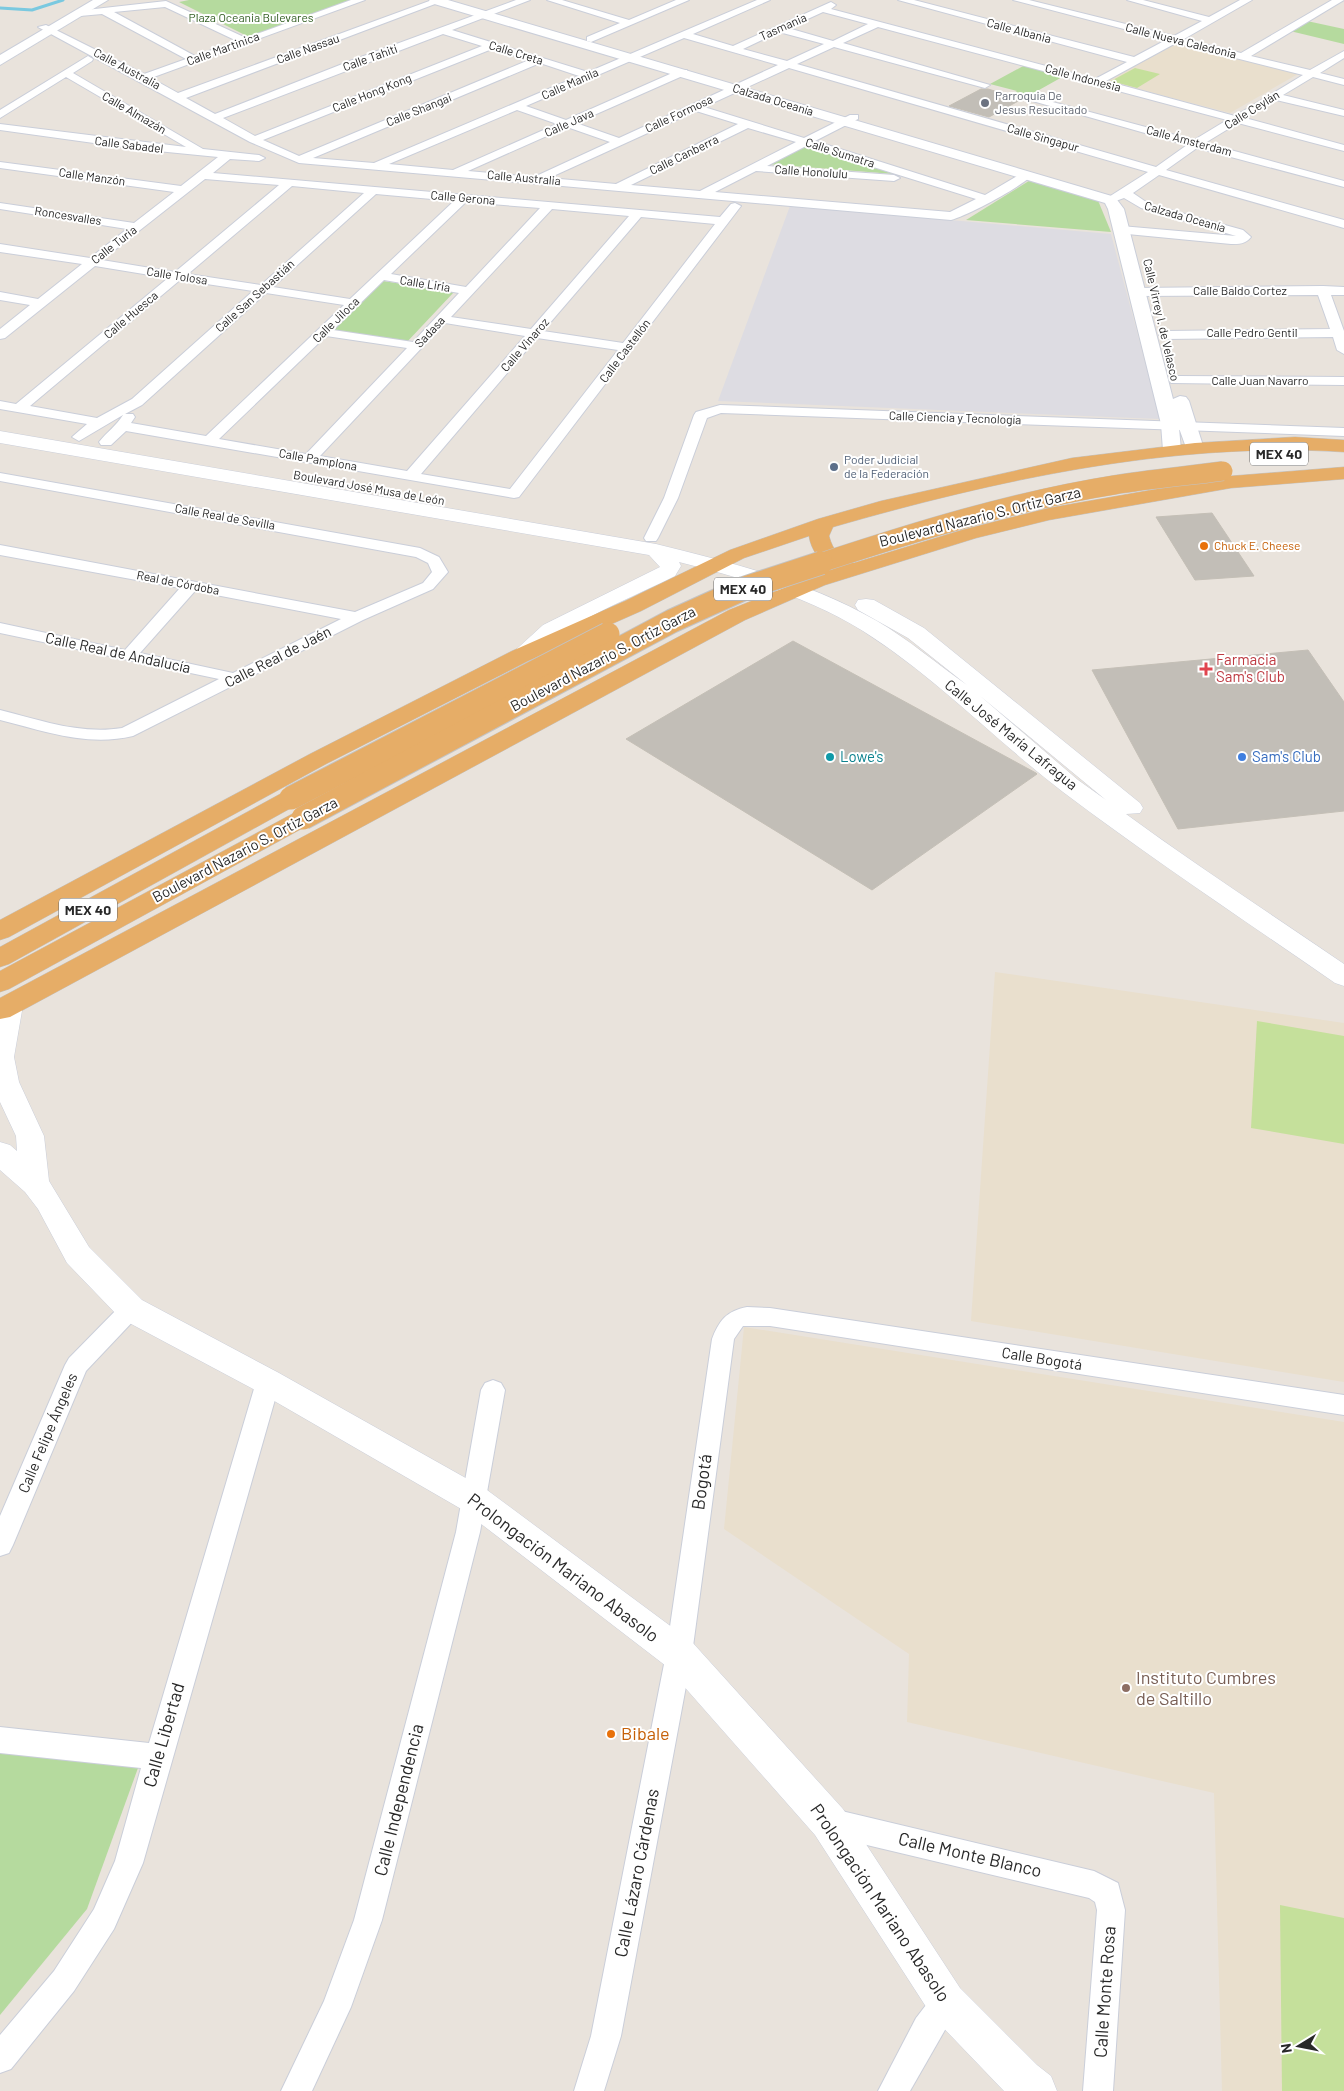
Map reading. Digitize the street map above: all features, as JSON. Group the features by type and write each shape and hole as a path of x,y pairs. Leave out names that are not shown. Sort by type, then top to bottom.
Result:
{"highway":[{"path":"0,931 192,829 318,759 520,656 665,591 714,564 738,554 825,523 888,504 1000,478 1072,464 1172,450 1295,443 1344,446"},
{"name":"Boulevard Nazario S. Ortiz Garza","path":"0,958 177,862 672,621 744,588 880,543 1026,503 1218,464 1344,450"},
{"name":"Boulevard Nazario S. Ortiz Garza","path":"1218,464 1344,464"},
{"path":"3,999 372,811 737,615 795,589 969,534 1049,514 1231,482 1344,474"},
{"path":"825,523 819,536 826,556 840,566 855,570"},
{"path":"665,591 692,588 718,594 735,607 737,615"},
{"path":"192,829 289,808"},
{"name":"Boulevard Nazario S. Ortiz Garza","path":"3,999 144,905 242,850 289,808"},
{"path":"242,850 372,811"}],"main road":[{"name":"Boulevard José Musa de León","path":"0,424 653,544 714,564"},
{"name":"Boulevard José Musa de León","path":"0,437 653,544 738,554"},
{"path":"21,440 82,445 106,442"},
{"path":"520,656 552,630 572,618 668,572 671,566 670,563 653,544"},
{"name":"Calle José María Lafragua","path":"738,554 818,581 884,614 916,633 1211,873 1220,891"},
{"name":"Calle José María Lafragua","path":"714,564 795,589 870,626 961,692 1070,785 1194,876 1220,891 1344,977"},
{"path":"944,656 947,672 961,692"},
{"path":"3,999 0,1056 5,1082 30,1136 36,1184"},
{"name":"Prolongación Mariano Abasolo","path":"0,1153 36,1184 48,1201 78,1254 131,1309 268,1382 475,1500 679,1654 829,1822 946,2002 1022,2080 1036,2091"}],"street":[{"name":"Calle Martinica","path":"143,78 360,0"},
{"name":"Calzada Oceanía","path":"437,0 591,39 683,72 741,87"},
{"name":"Calle Nassau","path":"178,97 437,0"},
{"name":"Calzada Oceanía","path":"456,0 491,13 850,120 1026,176 1118,197"},
{"name":"Calle Tahití","path":"215,118 354,63 525,0"},
{"path":"552,0 630,23"},
{"path":"591,39 684,0"},
{"name":"Calle Manila","path":"373,167 519,107 765,0"},
{"name":"Calle Albania","path":"903,0 1136,61"},
{"name":"Calle Nueva Caledonia","path":"1018,0 1344,82"},
{"path":"1132,0 1211,20"},
{"path":"1097,82 1246,0"},
{"path":"1242,56 1339,0"},
{"name":"Tasmania","path":"734,49 831,4 812,2"},
{"path":"582,9 597,3"},
{"path":"0,53 90,6 171,5 245,41"},
{"path":"90,6 194,59"},
{"name":"Calle Indonesia","path":"821,10 1344,148"},
{"name":"Calle Formosa","path":"536,179 877,24"},
{"path":"0,61 47,28"},
{"name":"Calle Australia","path":"47,28 143,78 254,140 299,160 620,186 951,216 965,211 1026,176"},
{"path":"778,29 985,85"},
{"name":"Calle Creta","path":"444,31 588,76"},
{"path":"265,34 354,63"},
{"name":"Calle Singapur","path":"684,35 1344,224"},
{"name":"Calle Hong Kong","path":"254,140 491,46"},
{"name":"Calle Ceylán","path":"1118,197 1197,144 1274,96 1342,57"},
{"path":"0,115 88,59"},
{"name":"Calle Shangai","path":"299,160 539,60"},
{"name":"Calle Java","path":"455,173 683,72"},
{"name":"Calle Almazán","path":"66,73 202,152"},
{"path":"1274,96 1344,113"},
{"name":"Calle Ámsterdam","path":"1034,100 1344,184"},
{"path":"519,107 620,142"},
{"name":"Calle Sumatra","path":"694,107 987,198"},
{"path":"703,194 850,120"},
{"name":"Calzada Oceanía","path":"850,120 1239,233 1245,239 1231,240 1140,231"},
{"name":"Calle Canberra","path":"620,186 747,124"},
{"name":"Calle Sabadel","path":"0,127 136,146 259,158"},
{"name":"Calle Turia","path":"0,335 228,155"},
{"name":"Calle Manzón","path":"0,165 183,190"},
{"name":"Calle Honolulu","path":"754,168 929,181"},
{"name":"Calle Gerona","path":"202,174 723,221"},
{"name":"Calle Huesca","path":"19,408 290,182"},
{"name":"Calle San Sebastián","path":"79,437 99,422 137,402 374,190"},
{"name":"Calle Virrey I. de Velasco","path":"1144,248 1132,208 1118,197 1116,209 1136,292 1178,425 1194,449"},
{"name":"Calle Jiloca","path":"208,441 464,198"},
{"name":"Sadasa","path":"309,459 550,205"},
{"name":"Roncesvalles","path":"0,206 137,227"},
{"name":"Calle Castellón","path":"514,494 628,348 735,206"},
{"name":"Calle Vinaroz","path":"410,477 638,213"},
{"path":"1121,230 1140,231"},
{"name":"Calle Tolosa","path":"0,248 353,303"},
{"name":"Calle Virrey I. de Velasco","path":"1150,274 1176,380 1178,425 1172,450"},
{"name":"Calle Liria","path":"381,276 469,291"},
{"path":"1323,290 1344,350"},
{"name":"Calle Baldo Cortez","path":"1136,292 1344,291"},
{"path":"0,296 41,303"},
{"path":"442,319 628,348"},
{"path":"323,332 416,346"},
{"name":"Calle Pedro Gentil","path":"1165,335 1339,333"},
{"name":"Calle Juan Navarro","path":"1176,380 1344,381"},
{"name":"Calle San Sebastián","path":"106,442 122,426 137,402"},
{"path":"0,405 99,422"},
{"name":"Calle Ciencia y Tecnología","path":"653,544 701,415 710,410 1344,432"},
{"name":"Calle Pamplona","path":"122,426 514,494"},
{"name":"Calle Real de Sevilla","path":"0,477 420,553 438,564 440,572"},
{"name":"Real de Córdoba","path":"0,550 357,617"},
{"name":"Calle Real de Jaén","path":"0,715 86,735 112,736 127,732 357,617 428,586 440,572"},
{"path":"130,654 191,586"},
{"name":"Calle Real de Andalucía","path":"0,628 130,654 236,678"},
{"name":"Calle Felipe Ángeles","path":"0,1546 77,1365 131,1309"},
{"name":"Calle Bogotá","path":"740,1316 779,1318 1344,1405"},
{"name":"Bogotá","path":"679,1654 723,1339 727,1326 740,1316"},
{"name":"Calle Libertad","path":"0,2058 64,1981 104,1919 129,1863 158,1757 268,1382"},
{"name":"Calle Independencia","path":"296,2091 336,2007 368,1920 475,1500 494,1390"},
{"name":"Calle Lázaro Cárdenas","path":"589,2091 606,2036 679,1654"},
{"path":"0,1740 158,1757"},
{"name":"Calle Monte Blanco","path":"829,1822 1094,1885 1108,1893"},
{"name":"Calle Monte Rosa","path":"1098,2091 1111,1910 1108,1893"},
{"path":"893,2091 922,2037 946,2002"}],"shaded area":[{"path":"1174,43 1298,74 1230,113 1107,81"},
{"path":"790,206 1111,234 1160,419 718,401"},
{"path":"995,972 1344,1023 1344,1382 971,1321"},
{"name":"Instituto Cumbres de Saltillo","path":"744,1327 1344,1422 1344,2091 1222,2091 1214,1793 907,1722 909,1654 724,1529"}],"green space":[{"name":"Plaza Oceania Bulevares","path":"189,0 351,0 249,37 179,2"},
{"path":"1307,21 1344,29 1344,44 1290,31"},
{"path":"1025,65 1064,76 1023,99 1011,95 1017,91 990,84"},
{"path":"1135,68 1160,74 1137,88 1111,81"},
{"path":"804,146 894,174 767,164"},
{"path":"1032,179 1097,198 1111,232 966,220"},
{"path":"383,281 454,292 406,343 332,330"},
{"path":"1257,1021 1344,1036 1344,1144 1251,1128"},
{"path":"0,1751 138,1768 87,1909 0,2015"},
{"path":"1280,1905 1344,1918 1344,2091 1282,2091"}],"building":[{"name":"Parroquia De Jesus Resucitado","path":"981,89 988,89 1022,99 989,117 949,106"},
{"name":"Chuck E. Cheese","path":"1212,513 1254,576 1195,580 1156,517"},
{"name":"Lowe's","path":"793,641 1037,774 872,890 626,739"},
{"name":"Sam's Club","path":"1308,650 1344,702 1344,811 1178,829 1092,670"}],"waterway":[{"path":"0,8 32,10 63,0"}],"place":[{"name":"Parroquia De Jesus Resucitado","path":"985,103"},
{"name":"Poder Judicial de la Federación","path":"834,467"},
{"name":"Chuck E. Cheese","path":"1204,546"},
{"name":"Farmacia Sam's Club","path":"1206,669"},
{"name":"Lowe's","path":"830,757"},
{"name":"Sam's Club","path":"1242,757"},
{"name":"Instituto Cumbres de Saltillo","path":"1126,1688"},
{"name":"Bibale","path":"611,1734"}]}
